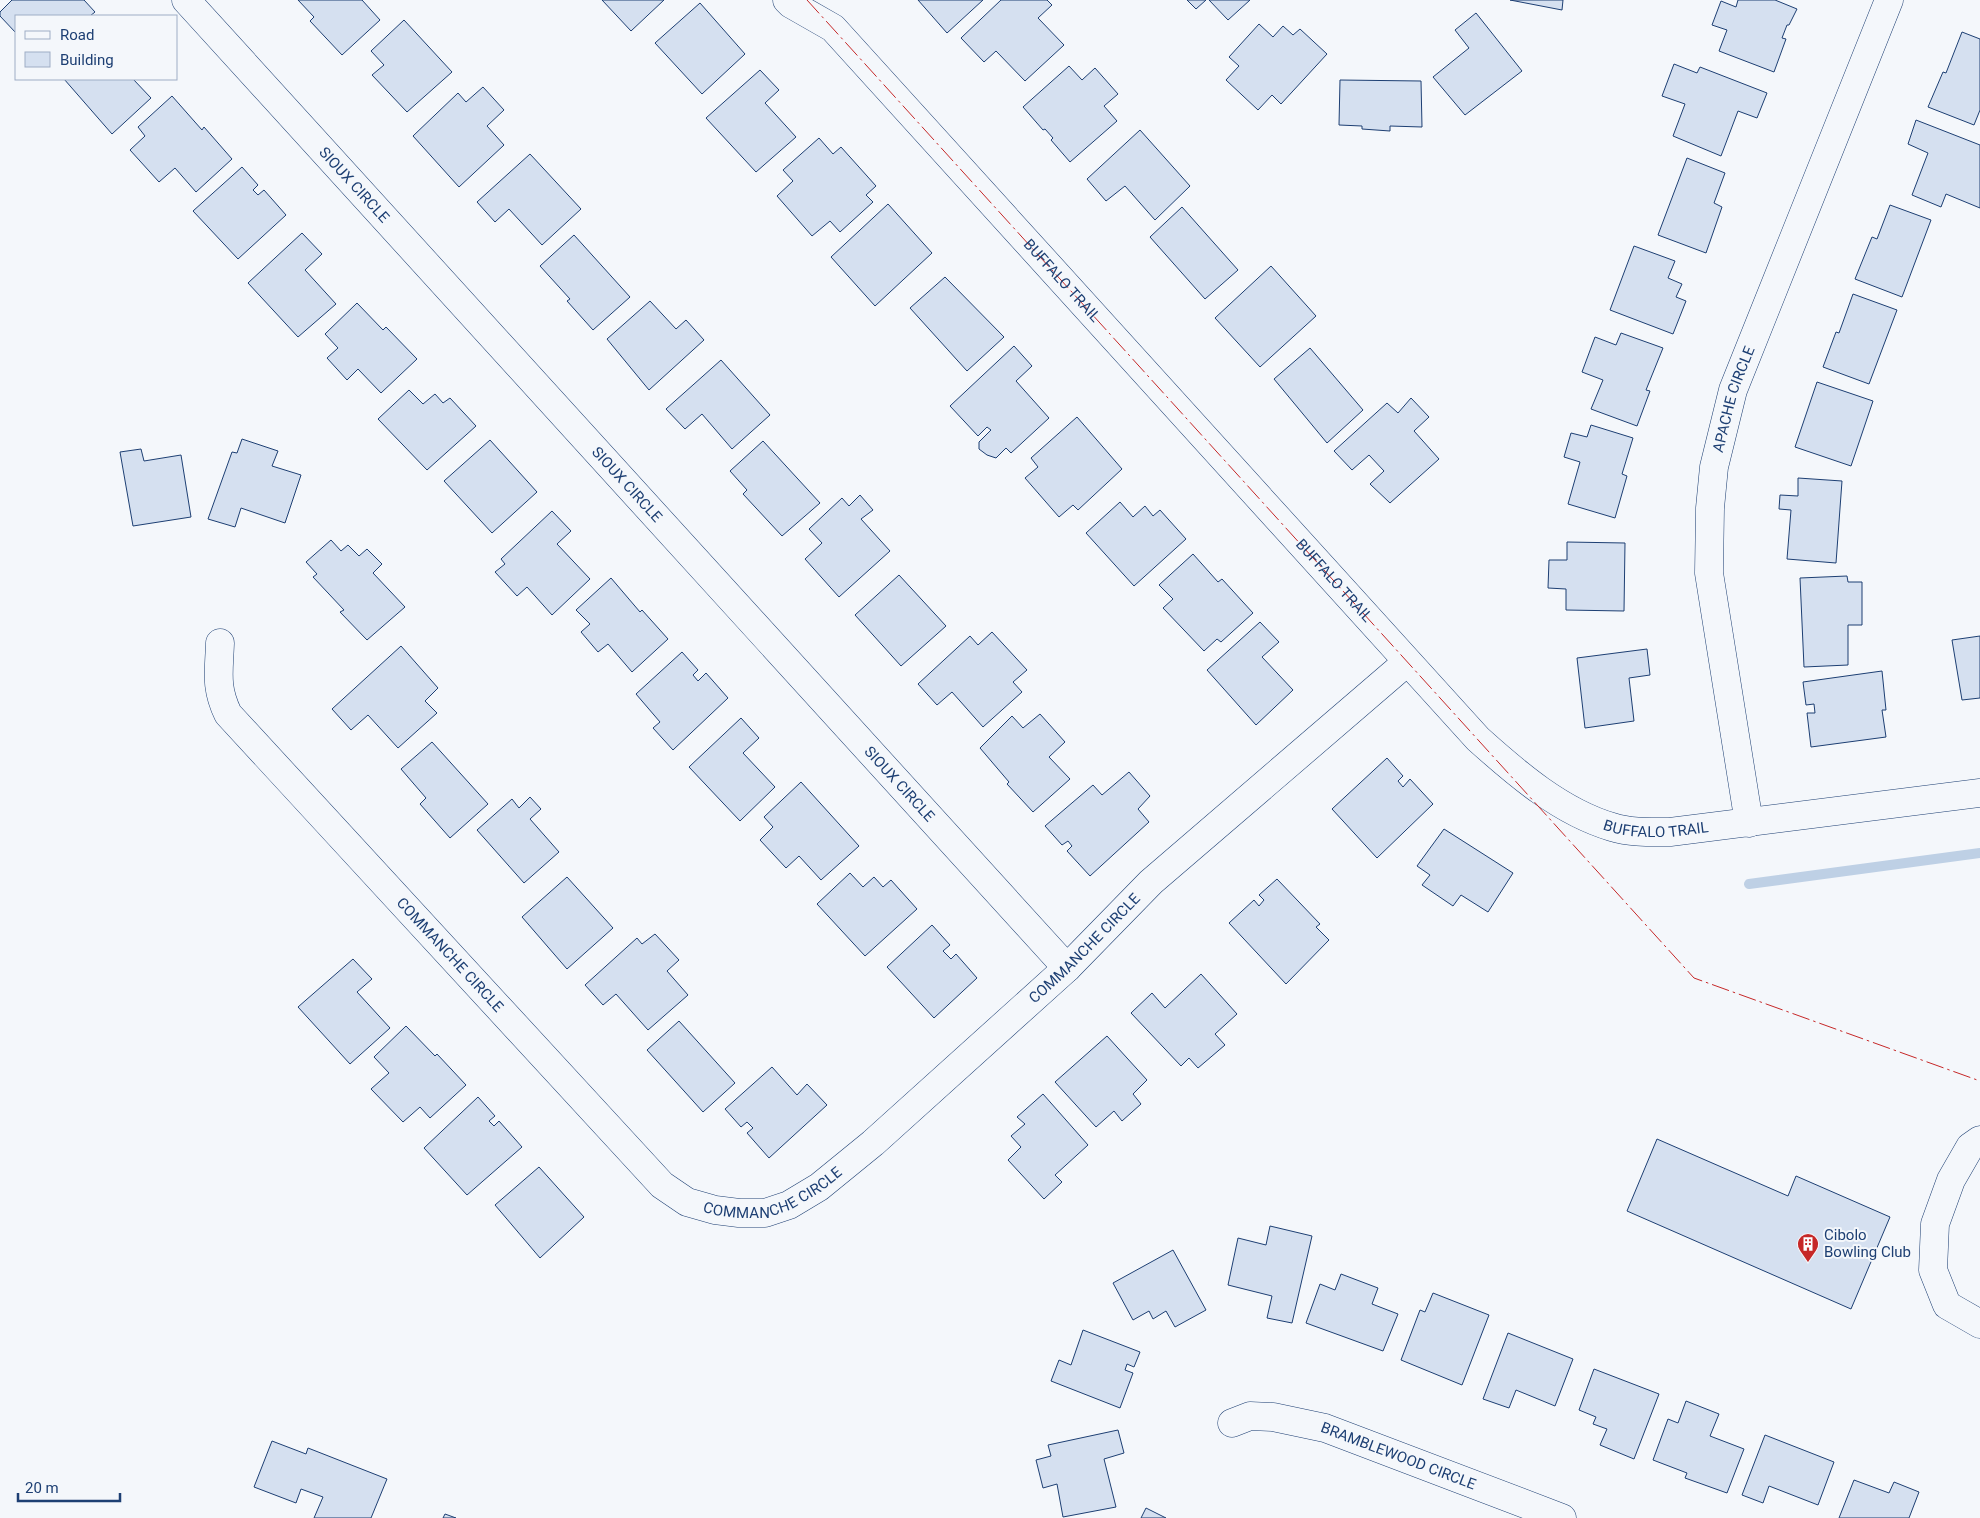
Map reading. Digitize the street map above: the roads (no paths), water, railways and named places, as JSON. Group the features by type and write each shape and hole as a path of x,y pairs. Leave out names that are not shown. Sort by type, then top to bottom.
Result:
{"street":[{"name":"SIOUX CIRCLE","path":"186,0 1067,968"},
{"name":"BUFFALO TRAIL","path":"787,0 833,28 1406,662 1478,739 1509,766 1562,804 1613,827 1643,832 1670,832 1980,793"},
{"name":"BUFFALO TRAIL","path":"821,0 833,28"},
{"name":"APACHE CIRCLE","path":"1749,823 1709,573 1710,508 1714,467 1733,390 1889,0"},
{"name":"COMMANCHE CIRCLE","path":"220,643 218,688 228,714 662,1185 686,1202 739,1214 765,1213 789,1205 819,1187 873,1143 1067,968 1151,882 1406,662"},
{"path":"1980,1140 1970,1147 1950,1180 1935,1224 1933,1270 1947,1305 1980,1324"},
{"name":"BRAMBLEWOOD CIRCLE","path":"1232,1423 1250,1416 1273,1417 1325,1428 1562,1518"}],"waterway":[{"path":"1749,884 1980,853"}],"place":[{"name":"Cibolo Bowling Club","path":"1808,1263"}]}
